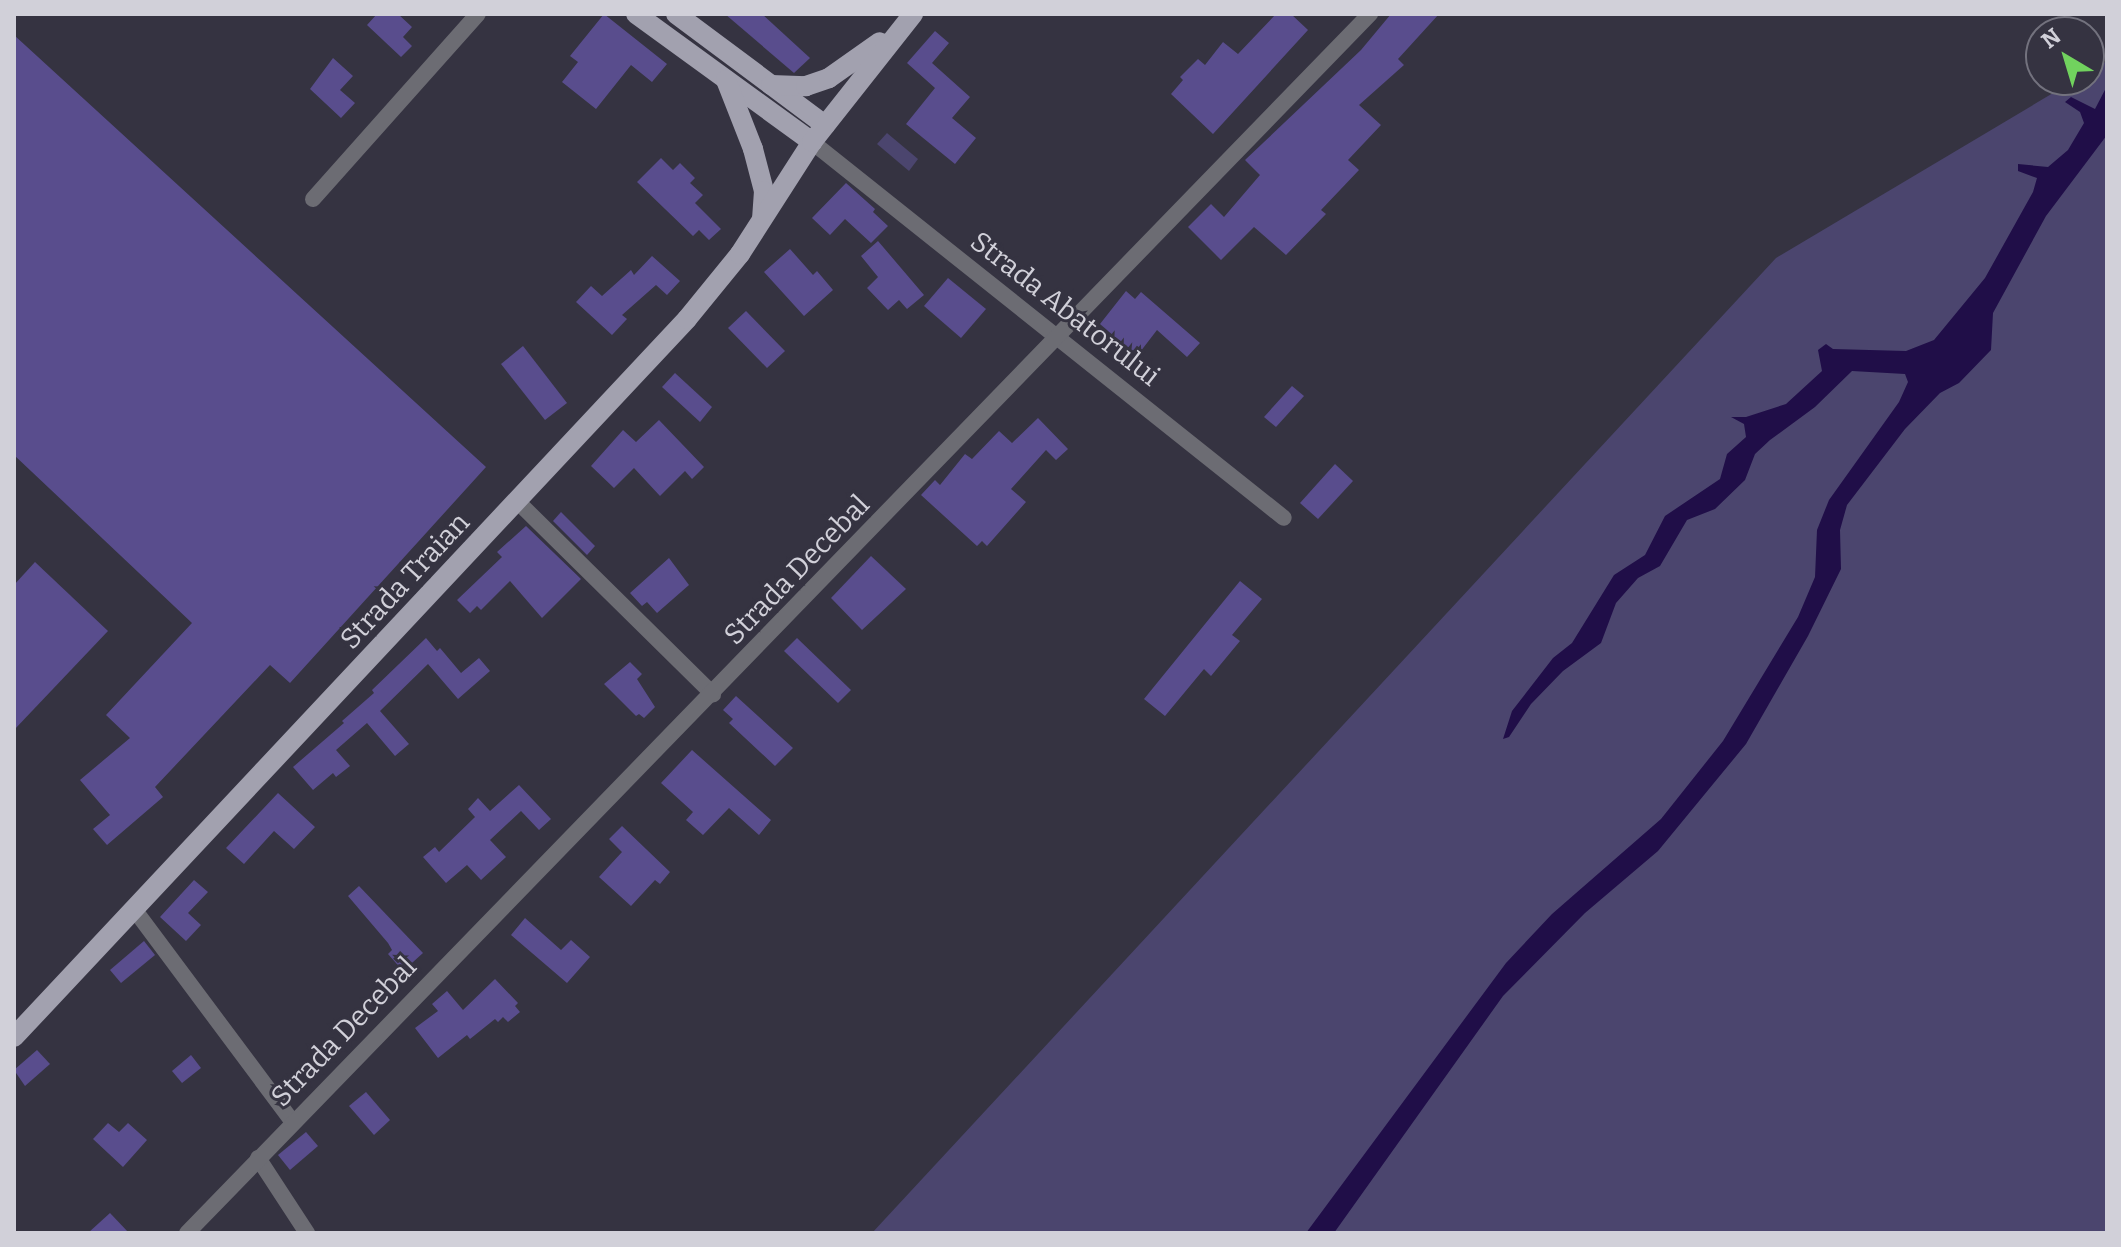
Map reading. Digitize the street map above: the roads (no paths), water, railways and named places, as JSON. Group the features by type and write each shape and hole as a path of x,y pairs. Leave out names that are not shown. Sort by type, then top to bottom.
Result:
{"main road":[{"path":"636,14 812,142"},
{"path":"676,14 825,125"},
{"path":"771,85 806,86 829,78 897,31 913,14"},
{"name":"Strada Traian","path":"14,1037 518,502 696,308 762,221 812,142 897,31"},
{"path":"726,80 753,149 764,191 762,221"}],"street":[{"path":"313,199 478,14"},
{"name":"Strada Decebal","path":"187,1233 292,1121 713,694 1370,14"},
{"name":"Strada Abatorului","path":"812,142 1060,336 1284,518"},
{"path":"518,502 713,694"},
{"path":"134,909 292,1121"},
{"path":"258,1158 307,1233"}]}
